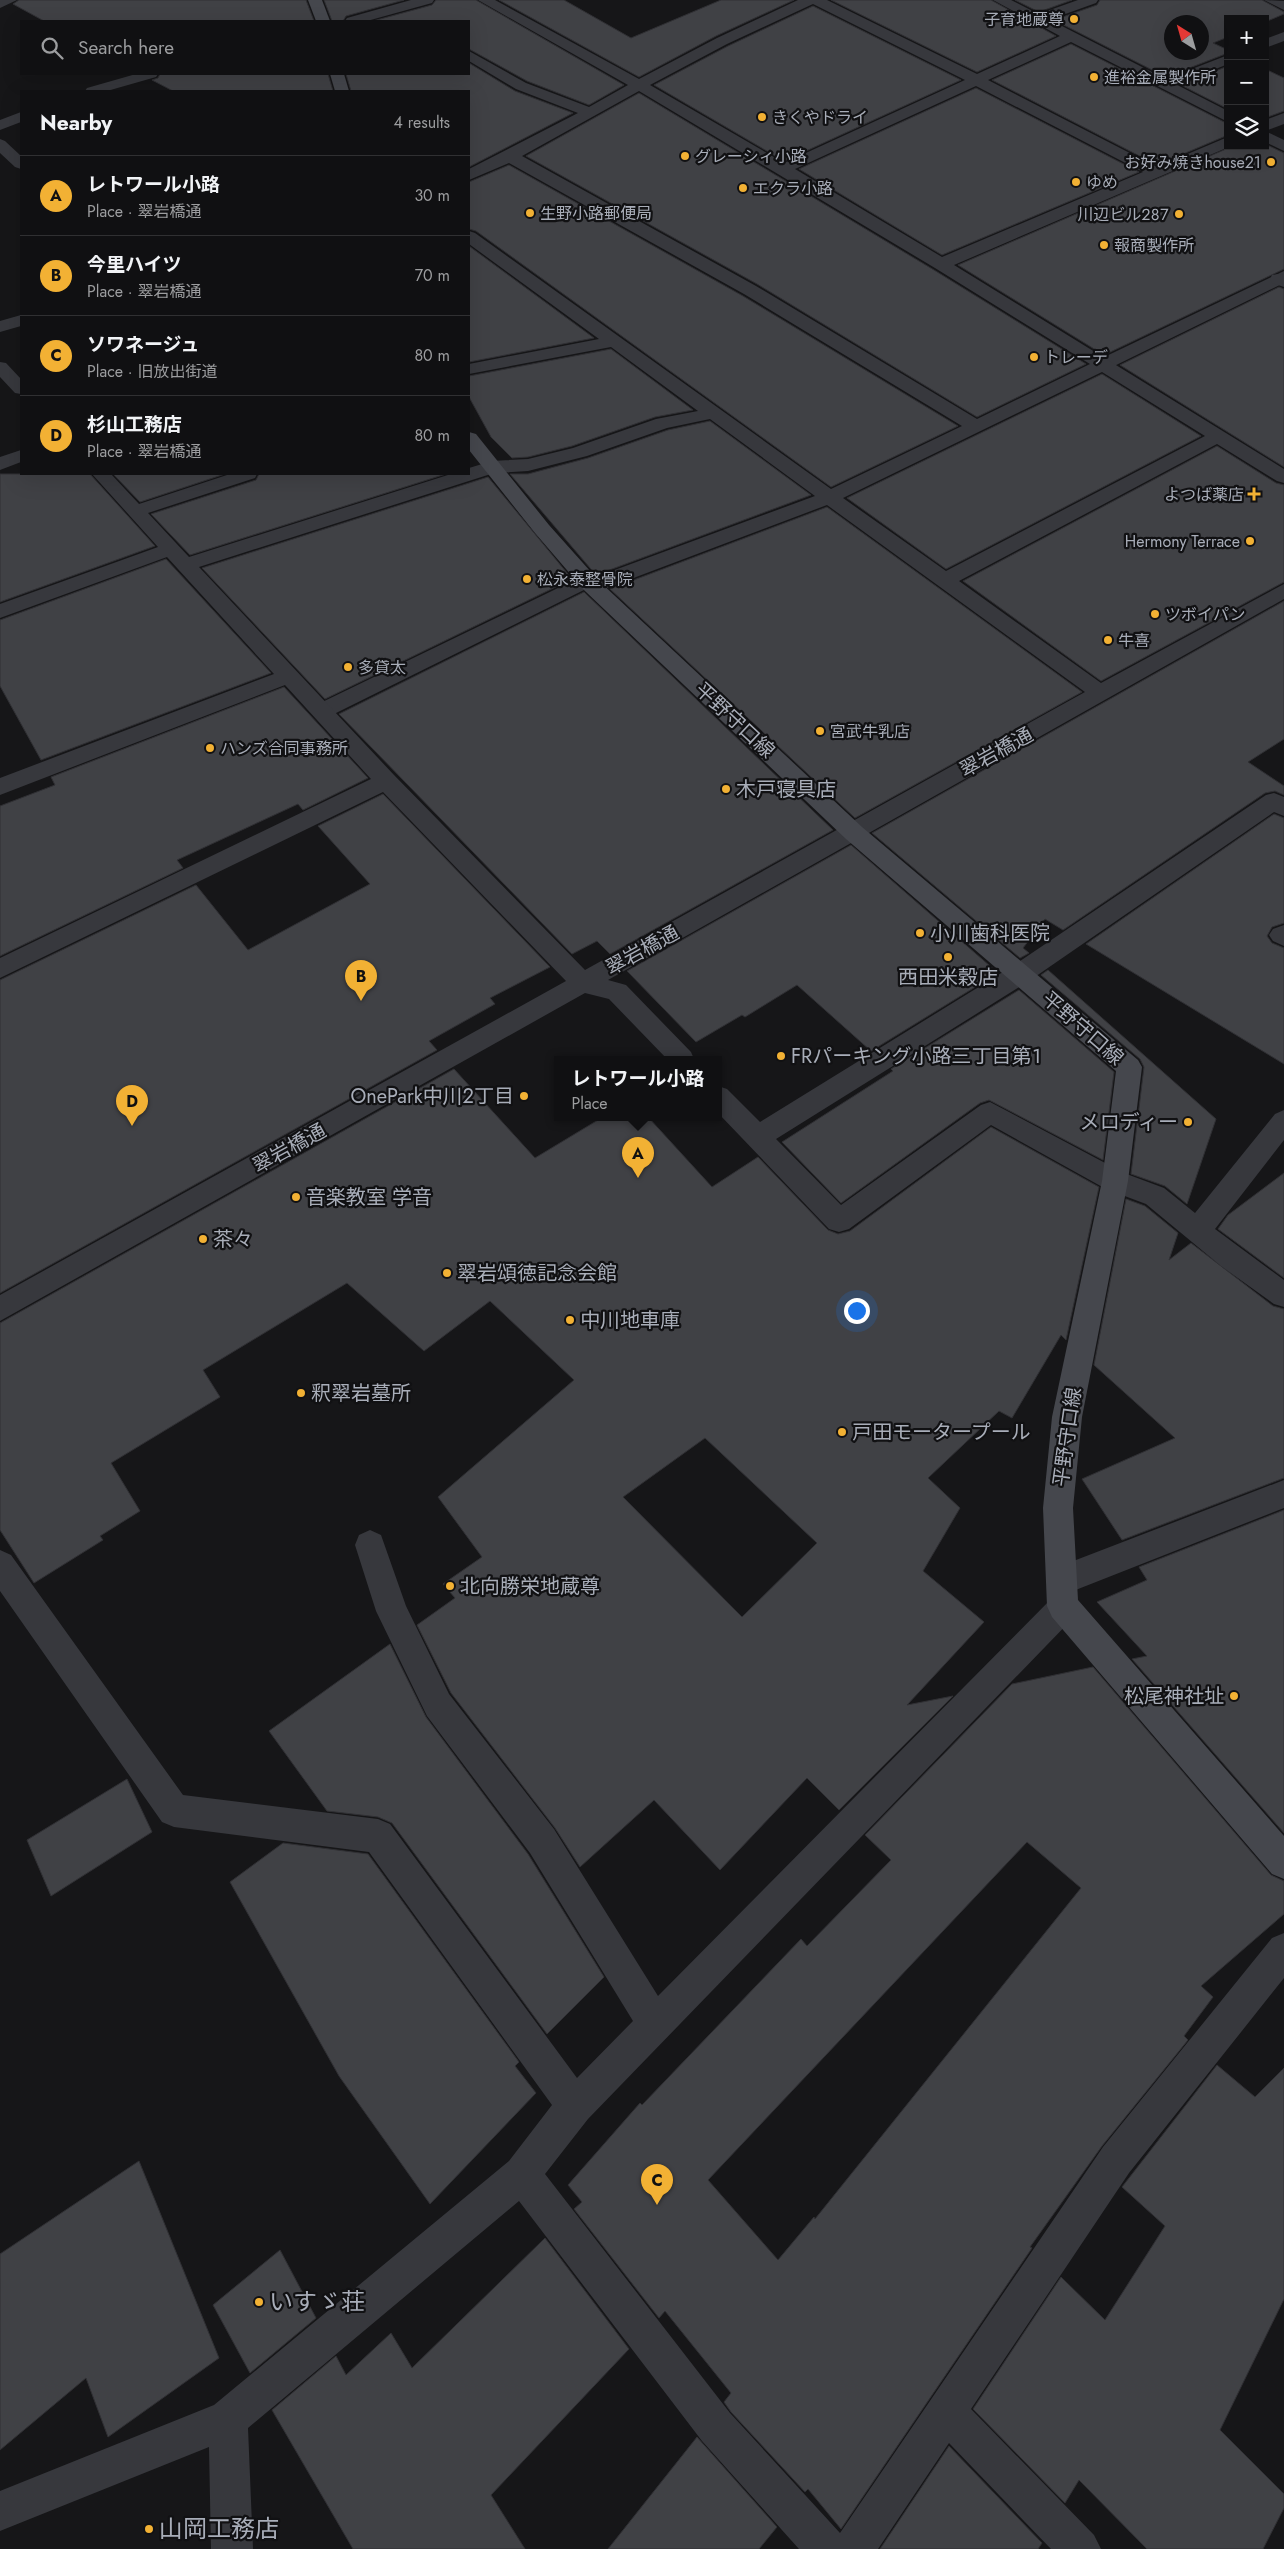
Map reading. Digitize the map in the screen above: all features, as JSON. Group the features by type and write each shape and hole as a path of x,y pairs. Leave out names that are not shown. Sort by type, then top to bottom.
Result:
{"main road":[{"path":"315,0 323,20"},
{"path":"337,75 342,90"},
{"name":"平野守口線","path":"470,439 590,583 854,833 1129,1067 1115,1181 1067,1417 1058,1508 1062,1594"},
{"path":"1062,1594 1284,1862"}],"street":[{"path":"0,4 10,0"},
{"path":"356,20 394,11 427,0"},
{"path":"485,0 639,85 783,169 941,264 1284,477"},
{"path":"470,175 511,157 639,85 768,18 810,0"},
{"path":"816,0 1157,173"},
{"path":"1000,0 1224,115"},
{"path":"1038,19 1092,0"},
{"path":"1271,0 1284,6"},
{"path":"394,11 410,20"},
{"path":"783,169 1072,36"},
{"path":"1269,42 1284,36"},
{"path":"470,56 521,86 590,113"},
{"path":"1166,84 1226,60"},
{"path":"95,90 148,75"},
{"path":"0,125 20,117"},
{"path":"1269,124 1284,118"},
{"path":"1269,138 1284,146"},
{"path":"0,144 20,163"},
{"path":"941,264 1224,144"},
{"path":"511,157 750,290 976,426"},
{"path":"470,237 1100,693"},
{"path":"322,711 590,583 830,497 1282,279"},
{"path":"0,327 20,320"},
{"path":"470,369 615,341"},
{"path":"0,367 20,388"},
{"path":"470,473 492,467 528,465 580,452 663,423 714,413"},
{"path":"945,580 1218,436"},
{"path":"0,464 20,456"},
{"path":"102,475 386,781 583,983 617,992 679,1056"},
{"path":"136,511 245,475"},
{"path":"0,611 178,556 464,475"},
{"name":"翠岩橋通","path":"0,1309 854,833 1284,590"},
{"path":"0,787 289,676"},
{"path":"0,969 386,781"},
{"path":"758,1136 1020,974 1274,801 1284,808"},
{"path":"1284,934 1281,935 1284,938"},
{"path":"722,1100 839,1221 990,1112 1115,1181 1155,1196 1197,1231 1284,1296"},
{"path":"1197,1231 1284,1121"},
{"path":"0,2511 228,2420 522,2174 575,2106 1062,1594 1284,1494"},
{"path":"370,1545 392,1611 438,1705 542,1841 655,2024"},
{"path":"0,1564 174,1810 378,1836 575,2106"},
{"path":"854,2549 1116,2160 1284,1950"},
{"path":"522,2174 716,2427 827,2549"},
{"path":"946,2412 1080,2549"},
{"path":"228,2420 232,2549"}],"building":[{"path":"19,0 306,0 314,20 42,20 13,4"},
{"path":"324,0 404,0 346,16 344,20 332,20"},
{"path":"436,0 476,0 624,85 589,105 527,81 470,50 470,20 377,20 432,5"},
{"path":"499,0 564,0 631,38 721,0 794,0 716,36 639,77"},
{"path":"831,0 991,0 1056,36 977,72"},
{"path":"1015,0 1072,0 1039,12"},
{"path":"1100,0 1262,0 1284,12 1284,14 1269,20 1269,15 1224,15 1224,39 1213,43 1224,48 1224,55 1166,77 1054,20 1097,5"},
{"path":"813,6 961,80 784,161 654,85 728,46"},
{"path":"1071,44 1224,122 1224,137 1157,165 992,80"},
{"path":"470,64 515,91 573,113 470,166 470,90 351,90 346,75 470,75"},
{"path":"1224,68 1224,107 1181,85"},
{"path":"1269,71 1284,78 1284,111 1269,117"},
{"path":"160,75 328,75 333,90 171,90 152,80 158,78"},
{"path":"976,88 1139,172 942,255 799,169"},
{"path":"639,93 934,270 1086,364 977,417 757,284 526,156"},
{"path":"1269,146 1284,153 1284,269 1104,355 958,265 1224,150 1269,150"},
{"path":"509,165 743,296 958,426 831,487 476,231 470,229 470,182"},
{"path":"470,247 594,338 470,362"},
{"path":"1279,287 1284,289 1284,467 1120,365"},
{"path":"611,349 693,410 655,417 572,446 528,457 512,458 491,437 470,399 470,376"},
{"path":"1102,374 1201,436 946,569 847,498"},
{"path":"710,421 811,495 596,575 510,474 528,474 588,458 668,430"},
{"path":"1217,446 1276,483 1284,485 1284,582 1101,681 963,581"},
{"path":"0,474 91,475 155,546 0,602"},
{"path":"114,475 222,475 140,502"},
{"path":"258,475 443,475 190,555 151,514 256,480"},
{"path":"488,477 572,579 325,699 202,568"},
{"path":"827,507 1082,692 855,818 610,589"},
{"path":"166,559 271,673 41,760 0,686 0,620"},
{"path":"584,592 833,830 610,954 597,941 572,954 339,714"},
{"path":"1284,601 1284,739 1248,762 1284,786 1284,795 1275,791 1265,793 1063,930 1045,919 1023,948 1029,953 1020,958 872,833"},
{"path":"284,687 368,778 303,810 298,804 177,860 183,868 0,956 0,806 55,785 51,777"},
{"path":"383,794 550,967 490,998 495,1004 429,1041 437,1050 0,1293 0,980 196,885 248,950 370,884 318,826"},
{"path":"1274,814 1284,818 1284,923 1272,927 1267,936 1272,943 1284,948 1284,1064 1086,944"},
{"path":"851,845 998,973 871,1051 797,985 745,1017 742,1015 696,1042 627,971"},
{"path":"1048,970 1216,1119 1187,1204 1165,1186 1131,1174 1144,1067 1140,1059 1041,975"},
{"path":"1019,990 1114,1072 1103,1160 989,1100 980,1103 841,1203 782,1142 893,1071 891,1069"},
{"path":"454,1069 535,1158 596,1121 652,1121 712,1187 758,1157 828,1230 838,1234 850,1231 991,1127 1099,1187 1066,1340 1061,1335 1012,1418 999,1411 928,1478 960,1508 923,1571 984,1622 907,1705 953,1696 839,1810 807,1778 720,1870 654,1800 580,1867 555,1828 451,1693 417,1625 455,1598 443,1584 482,1557 438,1497 574,1380 490,1301 424,1351 347,1283 203,1370 220,1397 111,1463 140,1511 100,1536 103,1540 34,1583 0,1530 0,1323","holes":["705,1438 817,1543 742,1617 623,1497"]},
{"path":"1284,1173 1284,1278 1218,1229 1228,1215"},
{"path":"1126,1199 1145,1206 1178,1233 1169,1260 1191,1243 1273,1306 1284,1309 1284,1478 1122,1540 1082,1479 1175,1438 1094,1365"},
{"path":"1284,1510 1284,1833 1132,1659 1147,1656 1097,1602 1147,1580 1139,1567"},
{"path":"390,1644 426,1717 528,1854 604,1977 547,2034 392,1823 378,1817 327,1811 269,1731"},
{"path":"1093,1667 1271,1875 1284,1881 1284,1914 1201,1986 1213,1997 1184,2036 1188,2040 1102,2146 1030,2247 1032,2248 841,2529 808,2489 805,2492 731,2412 724,2402 731,2393 665,2311 659,2318 574,2209 582,2202 568,2185 640,2103 642,2105 801,1939 807,1946 891,1860 865,1835 1012,1684","holes":["1027,1842 1081,1888 815,2219 814,2217 778,2260 708,2180"]},
{"path":"127,1779 152,1832 51,1896 27,1840"},
{"path":"283,1843 368,1854 519,2062 515,2066 536,2093 430,2204 339,2076 230,1882"},
{"path":"1217,2065 1255,2097 1284,2068 1284,2299 1220,2430 1284,2494 1284,2508 1263,2549 1147,2549 1079,2480 1065,2503 973,2409 1061,2277 1105,2320 1165,2226 1122,2187"},
{"path":"139,2161 219,2358 108,2437 86,2378 0,2450 0,2254"},
{"path":"545,2238 629,2349 491,2495 525,2549 353,2549 272,2410 336,2356 346,2375 391,2333 412,2368"},
{"name":"いすゞ荘","path":"280,2250 316,2318 250,2373 213,2305"},
{"path":"697,2437 777,2527 759,2549 608,2549"},
{"path":"949,2446 1042,2543 1038,2549 880,2549"}],"place":[{"name":"子育地蔵尊","path":"1074,19"},
{"name":"進裕金属製作所","path":"1094,77"},
{"name":"きくやドライ","path":"762,117"},
{"name":"グレーシィ小路","path":"685,156"},
{"name":"お好み焼きhouse21","path":"1271,162"},
{"name":"ゆめ","path":"1076,182"},
{"name":"エクラ小路","path":"743,188"},
{"name":"生野小路郵便局","path":"530,213"},
{"name":"川辺ビル２８７","path":"1179,214"},
{"name":"報商製作所","path":"1104,245"},
{"name":"トレーデ","path":"1034,357"},
{"name":"よつば薬店","path":"1254,494"},
{"name":"Hermony Terrace","path":"1250,541"},
{"name":"松永泰整骨院","path":"527,579"},
{"name":"ツボイパン","path":"1155,614"},
{"name":"牛喜","path":"1108,640"},
{"name":"多貸太","path":"348,667"},
{"name":"宮武牛乳店","path":"820,731"},
{"name":"ハンズ合同事務所","path":"210,748"},
{"name":"木戸寝具店","path":"726,789"},
{"name":"小川歯科医院","path":"920,933"},
{"name":"西田米穀店","path":"948,957"},
{"name":"今里ハイツ","path":"361,1001"},
{"name":"FRパーキング小路三丁目第１","path":"781,1056"},
{"name":"OnePark中川2丁目","path":"524,1096"},
{"name":"メロディー","path":"1188,1122"},
{"name":"杉山工務店","path":"132,1126"},
{"name":"レトワール小路","path":"638,1178"},
{"name":"音楽教室 学音","path":"296,1197"},
{"name":"茶々","path":"203,1239"},
{"name":"翠岩頌徳記念会館","path":"447,1273"},
{"name":"中川地車庫","path":"570,1320"},
{"name":"釈翠岩墓所","path":"301,1393"},
{"name":"戸田モータープール","path":"842,1432"},
{"name":"北向勝栄地蔵尊","path":"450,1586"},
{"name":"松尾神社址","path":"1234,1696"},
{"name":"ソワネージュ","path":"657,2205"},
{"name":"いすゞ荘","path":"259,2302"},
{"name":"山岡工務店","path":"149,2529"}]}
